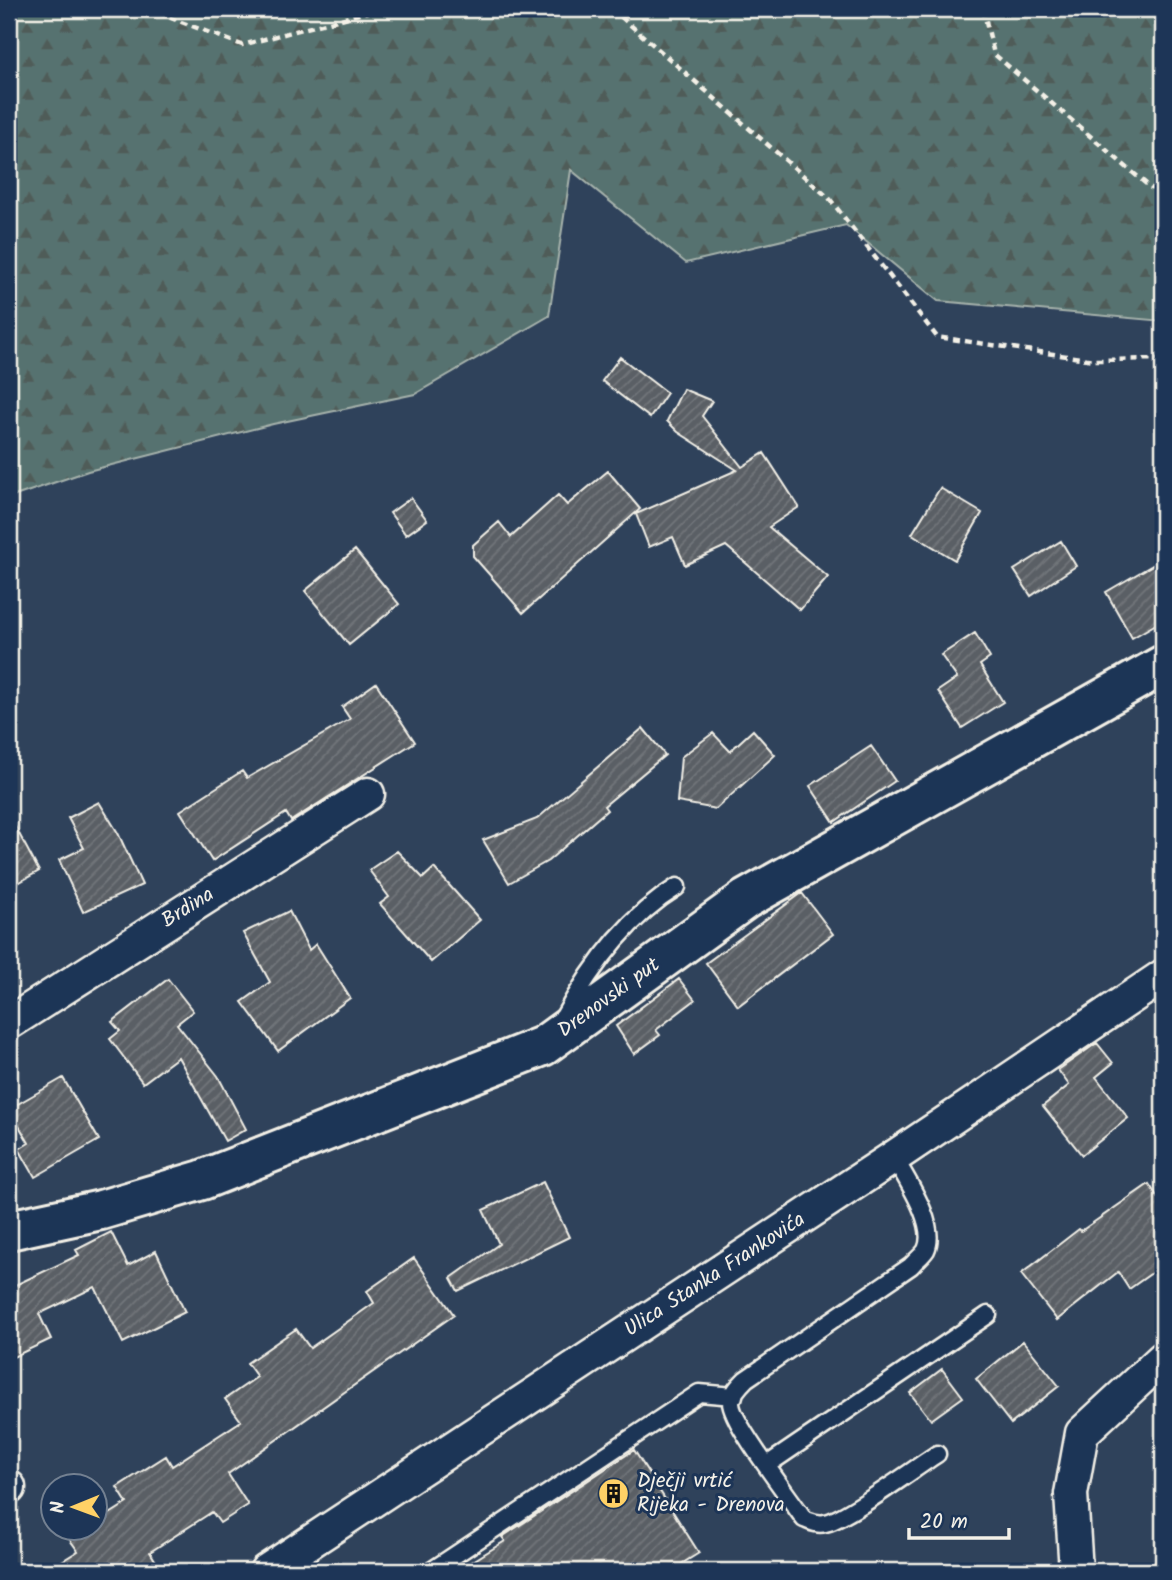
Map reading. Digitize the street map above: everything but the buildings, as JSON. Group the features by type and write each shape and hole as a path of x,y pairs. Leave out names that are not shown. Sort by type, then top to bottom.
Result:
{"main road":[{"name":"Drenovski put","path":"9,1230 102,1210 202,1180 544,1046 746,899 1163,665"}],"street":[{"name":"Brdina","path":"9,1023 368,794"},
{"name":"Ulica Stanka Frankovića","path":"266,1571 894,1157 1163,976"},
{"path":"1076,1571 1071,1494 1082,1433 1163,1358"}],"lane":[{"path":"551,1041 579,988 626,927 658,899 677,887"},
{"path":"894,1157 925,1215 928,1227 925,1250 911,1266 746,1379 731,1403 737,1422 804,1518 817,1524 829,1523 937,1454"},
{"path":"767,1465 988,1315"},
{"path":"430,1571 699,1393 733,1396"}],"path":[{"path":"147,9 242,45 379,9"},
{"path":"612,9 829,198 937,337 1094,360 1163,359"},
{"path":"984,9 994,54 1151,188 1163,190"}],"green space":[{"path":"9,9 1163,9 1163,321 938,301 846,225 686,263 571,170 549,316 415,394 273,424 88,471 9,498"}],"place":[{"name":"Dječji vrtić Rijeka - Drenova","path":"614,1493"}]}
